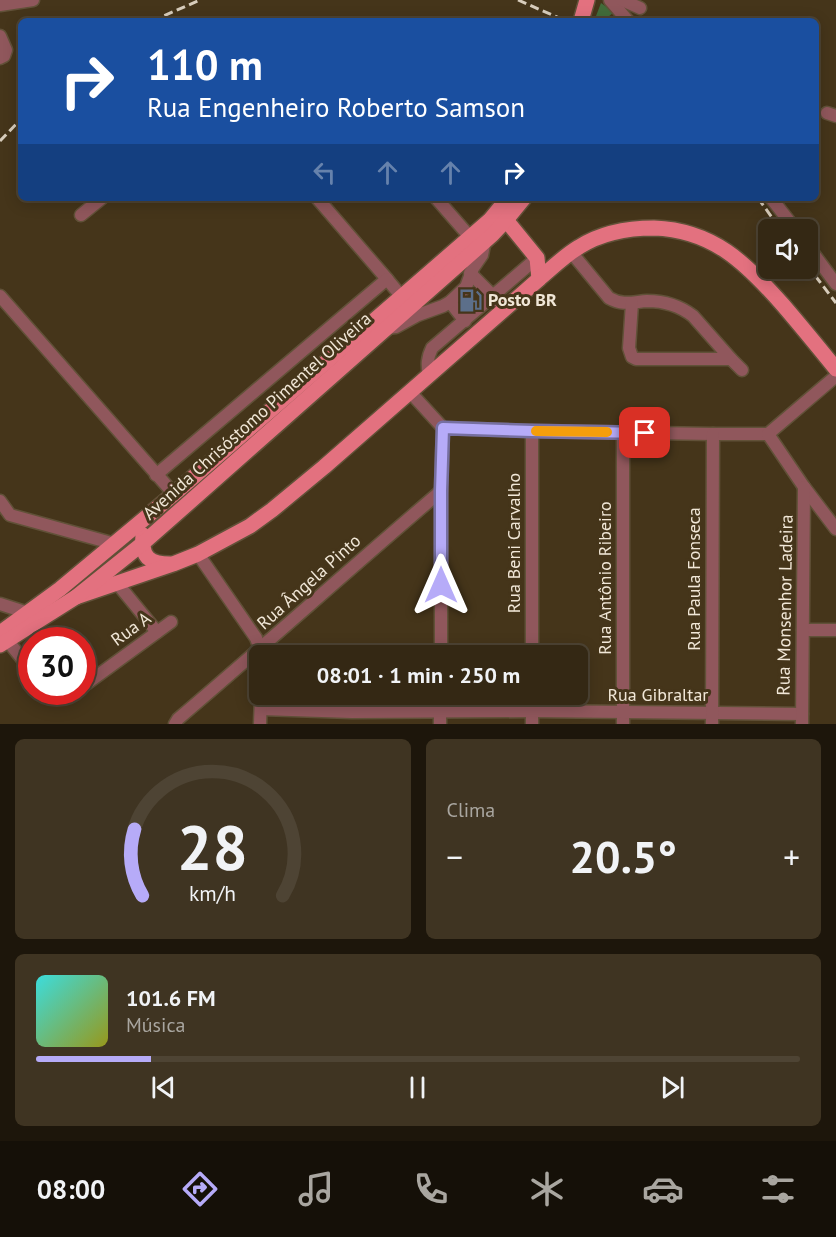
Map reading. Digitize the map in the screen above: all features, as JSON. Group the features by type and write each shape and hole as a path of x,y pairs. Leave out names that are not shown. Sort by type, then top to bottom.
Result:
{"main road":[{"path":"582,18 587,0"},
{"name":"Avenida Chrisóstomo Pimentel Oliveira","path":"2,640 28,613 170,498 490,220 506,201"},
{"name":"Avenida Chrisóstomo Pimentel Oliveira","path":"2,640 76,597 142,544 485,240 522,201"},
{"path":"490,220 498,218 506,220 537,258 539,279"},
{"path":"537,258 553,262 593,240 627,229 666,229 704,238 721,247 761,280 836,369"},
{"path":"76,597 198,554 250,526 324,467 565,257"},
{"path":"170,498 144,528 142,544 148,558 154,563 173,564"}],"street":[{"path":"0,5 33,0"},
{"path":"610,0 625,18"},
{"path":"622,0 640,8"},
{"path":"0,36 6,50 2,57"},
{"path":"81,215 98,201"},
{"path":"320,201 401,297"},
{"path":"439,201 470,237"},
{"path":"773,201 787,219"},
{"path":"385,328 396,327 450,302 465,287 470,273 482,255 485,240"},
{"path":"565,257 609,298 617,302 661,302 686,311 742,370"},
{"path":"429,376 427,357 432,348 537,258"},
{"path":"818,259 836,284"},
{"path":"470,273 504,309"},
{"path":"156,475 387,279"},
{"path":"0,296 156,475 170,498"},
{"path":"450,302 465,321"},
{"path":"632,303 629,348 632,357 636,359 731,360"},
{"path":"453,331 464,345"},
{"path":"443,428 768,434 836,376"},
{"path":"410,392 443,428 441,645"},
{"name":"Rua Beni Carvalho","path":"532,431 532,645"},
{"name":"Rua Antônio Ribeiro","path":"623,432 623,718"},
{"name":"Rua Paula Fonseca","path":"712,718 713,434"},
{"path":"768,434 836,529"},
{"name":"Rua Monsenhor Ladeira","path":"802,719 804,487"},
{"name":"Rua Ângela Pinto","path":"268,645 351,568 441,491"},
{"path":"0,501 5,513 115,544"},
{"path":"198,554 256,638 258,645"},
{"path":"117,583 158,632"},
{"path":"0,604 28,613"},
{"name":"Rua A","path":"96,677 171,622"},
{"path":"803,630 836,630"},
{"path":"2,640 18,657"},
{"name":"Rua Ângela Pinto","path":"175,724 178,719 249,661"},
{"path":"260,724 261,705"},
{"name":"Rua Gibraltar","path":"261,709 352,718 802,719"}],"green space":[{"path":"601,3 614,12 607,18 596,16"}],"railway":[{"path":"159,18 200,0"},
{"path":"518,0 559,18"},
{"path":"0,141 18,122"},
{"path":"760,201 773,219"},
{"path":"818,279 836,303"}],"slow traffic":[{"path":"536,431 607,432"}],"place":[{"name":"Posto BR","path":"470,300"}],"route":[{"path":"441,585 443,428 645,433"}]}
